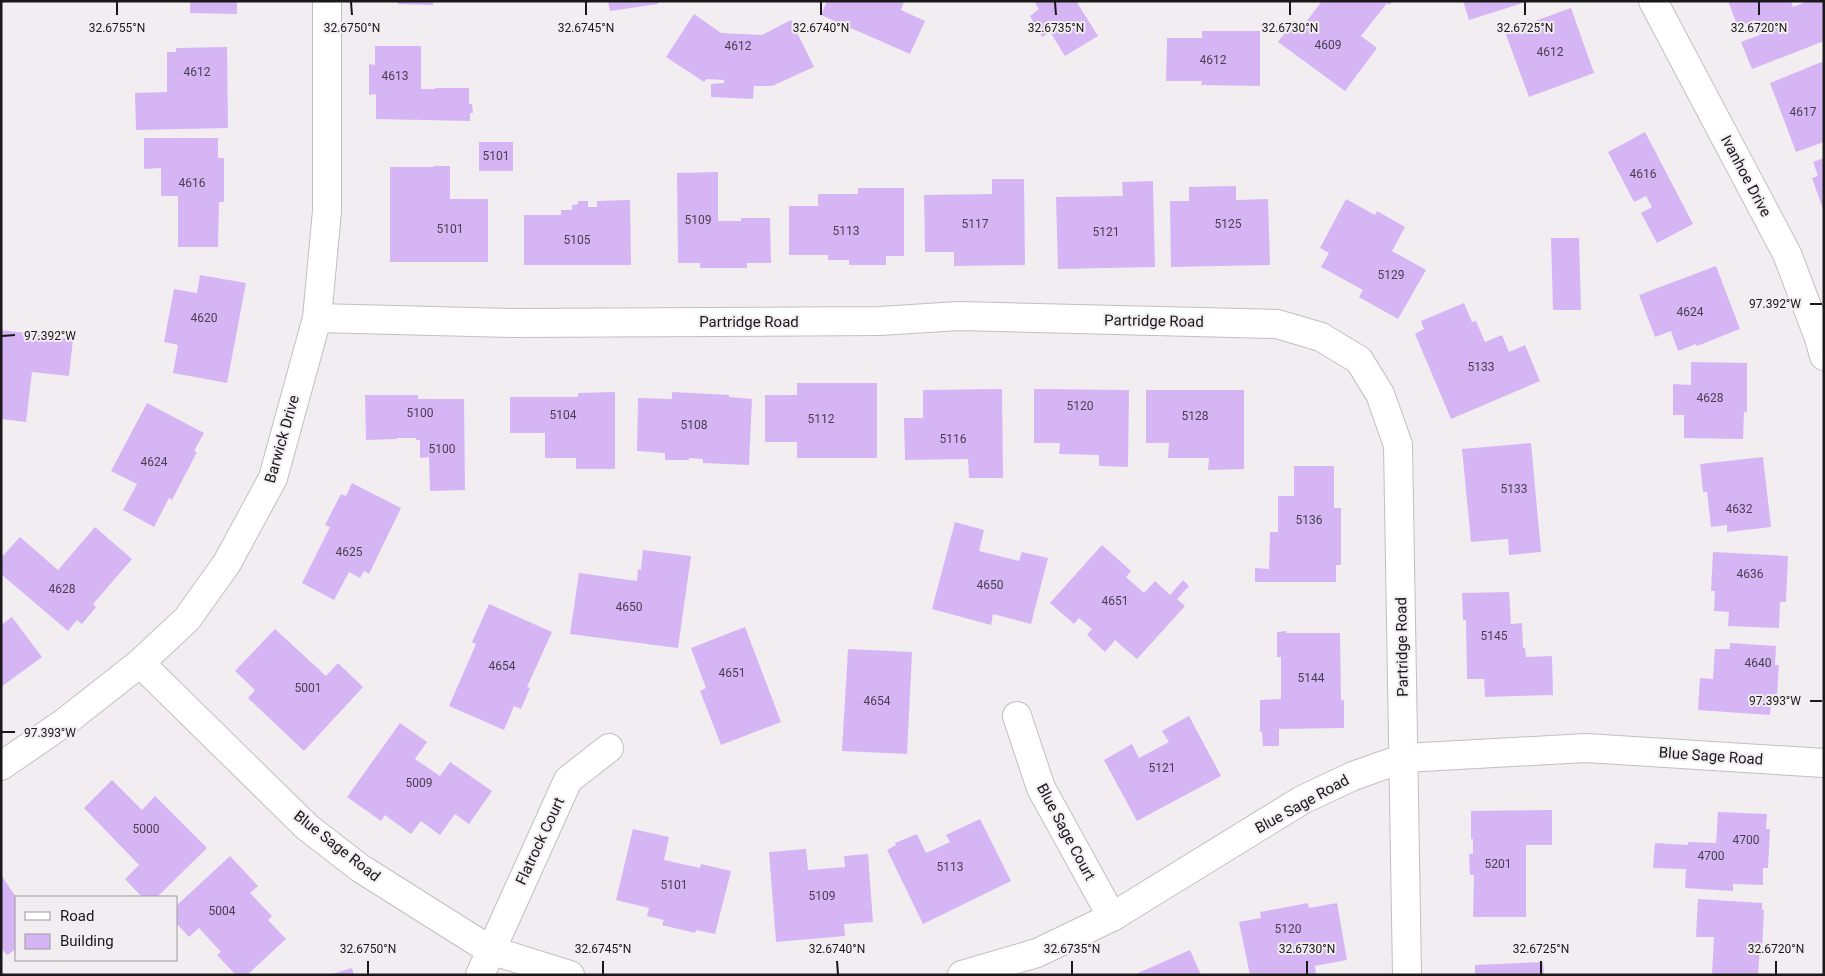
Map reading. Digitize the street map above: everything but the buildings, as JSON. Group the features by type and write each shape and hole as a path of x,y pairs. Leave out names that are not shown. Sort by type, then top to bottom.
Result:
{"street":[{"name":"Barwick Drive","path":"1,766 65,722 140,663 187,619 221,571 273,478 317,318 327,211 327,1"},
{"name":"Ivanhoe Drive","path":"1653,1 1788,254 1820,338 1824,356"},
{"name":"Partridge Road","path":"317,318 514,324 880,321 959,316 1277,324 1321,337 1359,360 1380,394 1398,444 1407,975"},
{"name":"Blue Sage Road","path":"140,663 307,827 486,962 570,975"},
{"name":"Blue Sage Court","path":"1017,716 1041,788 1112,917"},
{"name":"Flatrock Court","path":"486,962 568,780 609,748"},
{"name":"Blue Sage Road","path":"962,975 1037,953 1112,917 1302,800 1353,776 1404,758 1586,748 1824,763"}]}
